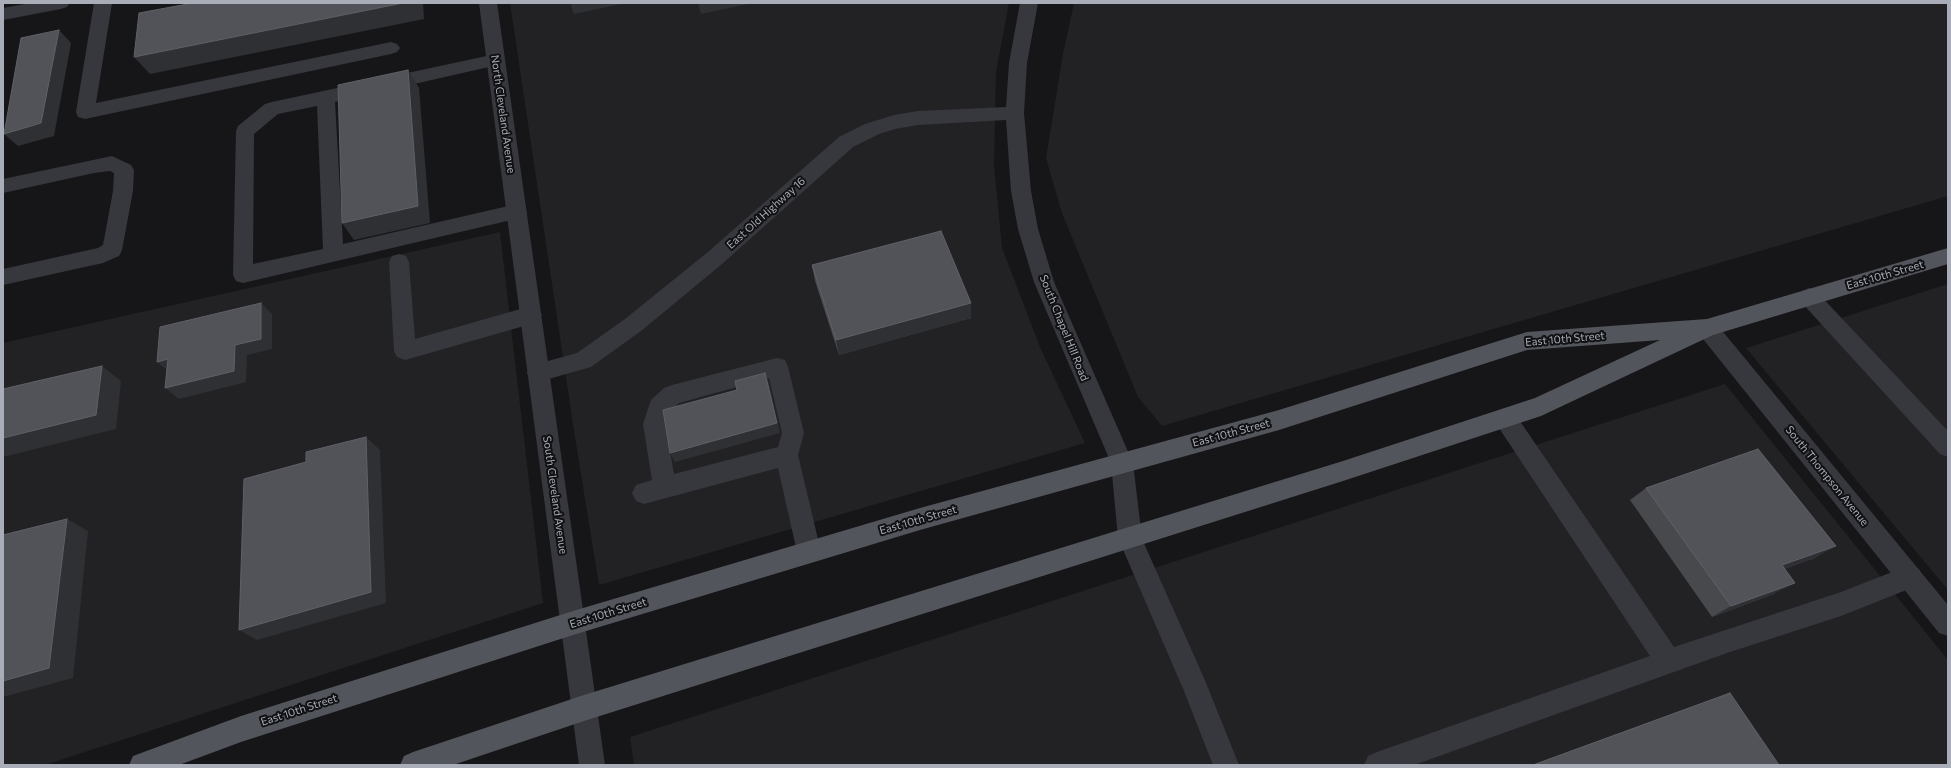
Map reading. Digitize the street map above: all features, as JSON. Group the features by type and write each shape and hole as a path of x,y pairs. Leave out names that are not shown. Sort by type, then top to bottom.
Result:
{"main road":[{"name":"East 10th Street","path":"414,765 584,708 1344,471 1505,418 1541,406 1707,328 1948,256"},
{"name":"East 10th Street","path":"142,765 241,729 409,674 573,623 809,552 1279,420 1527,340 1707,328"}],"street":[{"path":"3,14 61,3"},
{"path":"103,3 85,112 391,48"},
{"name":"North Cleveland Avenue","path":"488,3 518,219"},
{"name":"South Chapel Hill Road","path":"1030,3 1018,63 1016,113 1021,191 1033,249 1058,316 1122,463 1130,538 1195,687 1226,765"},
{"path":"496,60 272,109 246,131 243,276 333,255 518,219"},
{"path":"326,97 333,255"},
{"name":"East Old Highway 16","path":"538,373 583,361 633,325 715,258 846,142 872,129 894,122 918,118 1016,113"},
{"path":"3,186 112,163 124,170 123,191 112,250 103,255 3,277"},
{"name":"South Cleveland Avenue","path":"518,219 592,765"},
{"path":"399,262 405,351 531,316"},
{"path":"1809,297 1939,423 1948,447"},
{"name":"South Thompson Avenue","path":"1707,328 1948,624"},
{"path":"787,456 654,491 654,424 659,407 672,395 777,367 793,433 787,456 809,552"},
{"path":"1505,418 1668,662"},
{"path":"1377,765 1668,662 1841,604 1910,577"}],"shaded area":[{"path":"510,3 1009,3 996,72 994,165 1002,248 1040,347 1085,443 599,585 574,431"},
{"path":"1074,3 1948,3 1948,196 1162,426 1138,397 1062,213 1046,158 1063,54"},
{"path":"500,232 543,603 45,765 3,765 3,343"},
{"path":"1948,284 1948,590 1746,348"},
{"path":"1725,384 1948,660 1948,765 634,765 630,737"}],"building":[{"path":"193,3 403,3 134,57 139,13"},
{"path":"59,30 41,123 4,134 21,38"},
{"path":"408,70 418,206 342,223 338,85"},
{"path":"941,231 971,303 836,340 812,265"},
{"path":"261,303 261,339 235,345 234,371 165,388 168,359 157,362 160,327"},
{"path":"102,366 96,415 3,438 3,389"},
{"path":"765,373 777,423 670,453 663,410 737,390 735,381"},
{"path":"366,437 371,592 239,630 244,479 306,462 306,452"},
{"path":"1758,449 1836,546 1782,565 1795,583 1731,606 1646,488"},
{"path":"67,519 49,668 3,681 3,535"},
{"path":"1730,693 1779,765 1533,765"}]}
